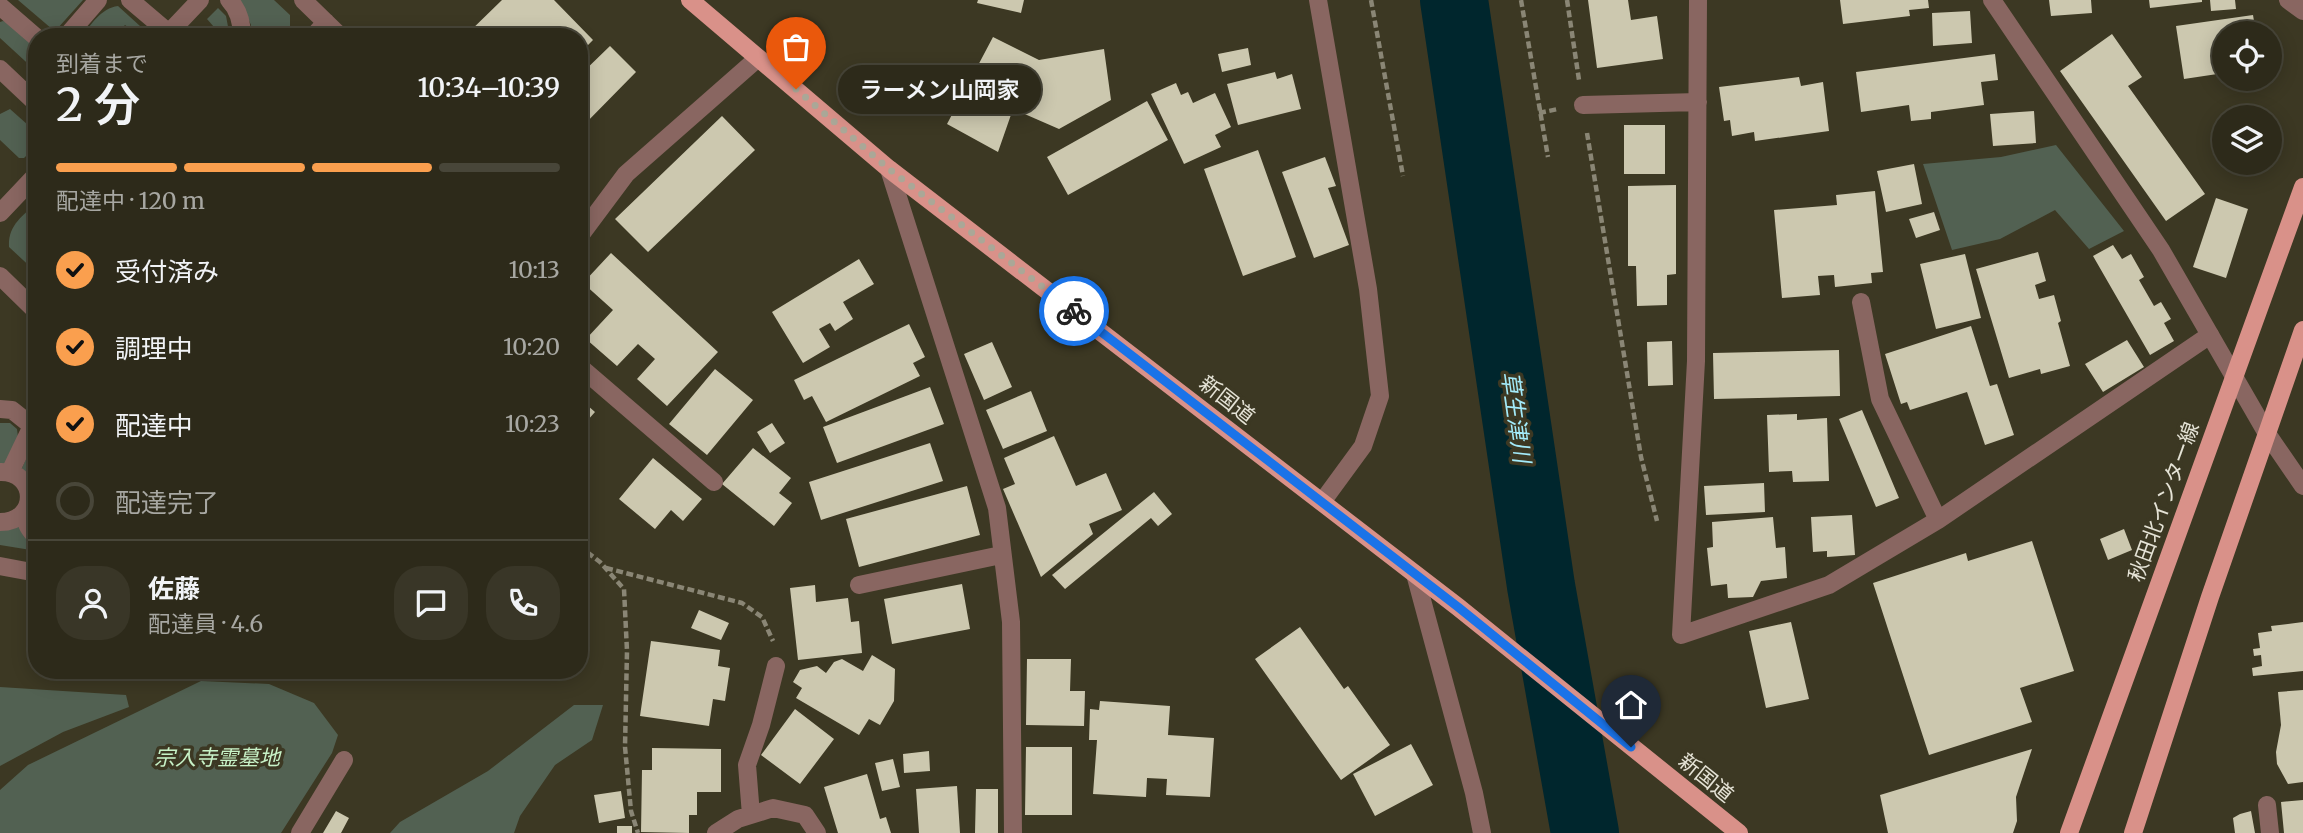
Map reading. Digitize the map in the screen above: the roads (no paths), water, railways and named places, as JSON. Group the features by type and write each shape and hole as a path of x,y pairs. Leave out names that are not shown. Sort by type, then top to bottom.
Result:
{"main road":[{"name":"新国道","path":"690,0 889,169 1458,607 1739,833"},
{"name":"秋田北インター線","path":"2069,833 2303,187"},
{"path":"2133,833 2266,432 2303,330"}],"street":[{"path":"74,28 98,0"},
{"path":"130,0 160,28"},
{"path":"174,28 200,0"},
{"path":"229,0 236,7 242,28"},
{"path":"303,0 332,28"},
{"path":"1318,0 1368,289 1380,396 1363,446 1322,502"},
{"path":"1698,0 1696,361 1681,635 1829,585 1938,520 2210,335"},
{"path":"1992,0 2161,250 2266,432 2303,486"},
{"path":"2288,0 2303,10"},
{"path":"0,6 28,30"},
{"path":"321,28 326,22"},
{"path":"588,225 626,174 758,58"},
{"path":"0,69 28,95"},
{"path":"1583,105 1698,102"},
{"path":"889,169 997,508 1011,622 1013,833"},
{"path":"0,213 28,183"},
{"path":"0,276 28,303"},
{"path":"1861,302 1880,399 1938,520"},
{"path":"588,374 714,482"},
{"path":"0,409 12,410 28,423"},
{"path":"28,437 5,472 18,476 28,490"},
{"path":"0,522 16,519 28,506"},
{"path":"859,585 1001,555"},
{"path":"0,566 28,571"},
{"path":"1415,574 1474,793 1482,833"},
{"path":"751,815 747,765 761,725 776,666"},
{"path":"300,833 344,760"},
{"path":"2267,805 2270,833"},
{"path":"716,833 738,819 773,808 805,815 817,833"}],"waterway":[{"name":"草生津川","path":"1454,0 1541,586 1585,833"}],"place":[{"name":"ラーメン山岡家","path":"796,89"}],"park label":[{"name":"宗入寺霊墓地","path":"217,758"}]}
